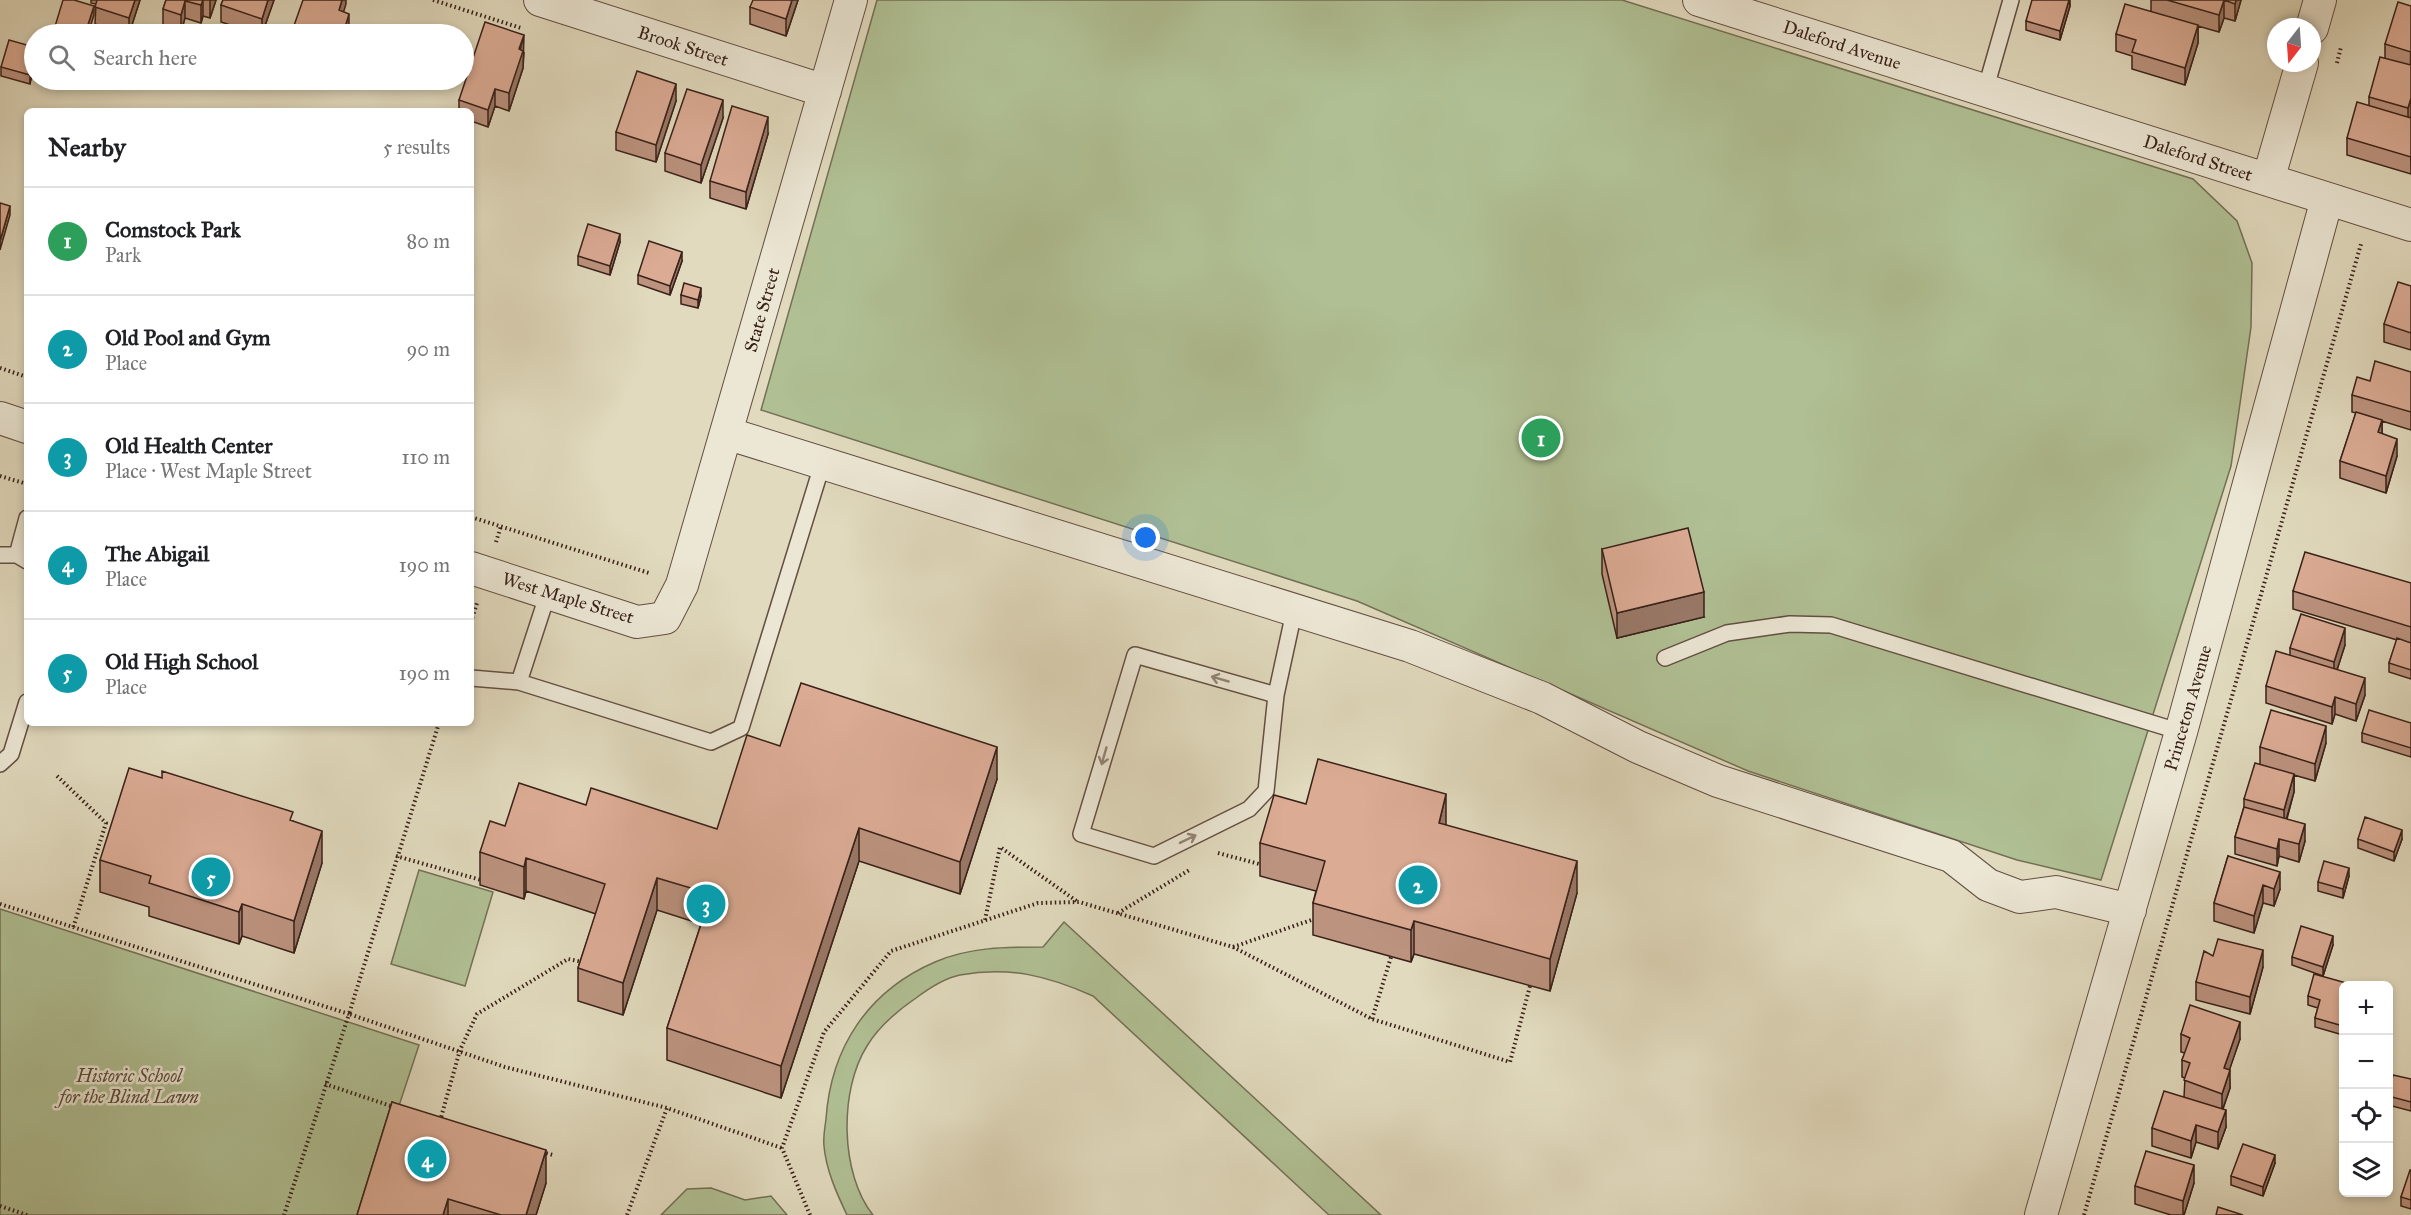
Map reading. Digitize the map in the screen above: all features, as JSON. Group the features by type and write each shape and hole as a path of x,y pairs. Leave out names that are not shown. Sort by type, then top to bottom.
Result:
{"street":[{"name":"Brook Street","path":"540,0 825,91"},
{"name":"State Street","path":"665,618 682,585 852,0"},
{"path":"2315,18 2320,0"},
{"name":"Daleford Avenue","path":"1703,1 1985,91"},
{"path":"2268,180 2299,72"},
{"name":"Daleford Street","path":"1985,91 2411,225"},
{"name":"Princeton Avenue","path":"2041,1215 2181,732 2327,199"},
{"path":"0,418 24,426"},
{"path":"726,433 1294,612 1410,646 1542,698 1638,747 1718,781 1951,856 1988,885 2020,897 2056,892 2130,909"},
{"name":"West Maple Street","path":"474,569 637,622 665,618"}],"lane":[{"path":"1985,91 2011,0"},
{"path":"474,678 519,682 711,742 741,728 823,462"},
{"path":"0,555 22,558 24,542"},
{"path":"519,682 548,592"},
{"path":"1276,696 1135,655 1081,834 1154,856 1249,809 1266,791 1276,696 1294,612"},
{"path":"1665,658 1727,633 1790,624 1831,625 2181,732"},
{"path":"0,764 11,754 24,712"}],"path":[{"path":"2084,1215 2370,212"},
{"path":"0,368 24,376"},
{"path":"0,476 24,483"},
{"path":"474,518 649,573"},
{"path":"284,1215 349,1014 437,726"},
{"path":"57,776 106,823 74,928"},
{"path":"985,920 1000,847 1079,902 1233,947 1372,1019 1510,1062 1530,986"},
{"path":"1217,853 1264,865"},
{"path":"396,856 481,880"},
{"path":"1117,914 1197,865"},
{"path":"810,1215 782,1148 824,1032 891,951 1038,903 1079,902"},
{"path":"0,904 506,1066 667,1108 782,1148"},
{"path":"1233,947 1318,918"},
{"path":"1372,1019 1391,957"},
{"path":"440,1122 460,1050 477,1014 568,959 590,963"},
{"path":"325,1084 398,1108"},
{"path":"627,1215 667,1108"},
{"path":"429,1119 451,1125"},
{"path":"530,1148 553,1155"},
{"path":"0,1206 27,1215"}],"green space":[{"path":"877,0 1622,0 2193,179 2237,221 2252,263 2251,327 2231,466 2101,880 2017,860 1748,771 1357,601 761,410"},
{"path":"419,870 493,892 465,986 391,964"},
{"name":"Historic School for the Blind Lawn","path":"0,909 419,1045 363,1215 0,1215"},
{"path":"1064,922 1381,1215 1329,1215 1093,996 1044,978 1012,972 978,972 960,975 937,984 895,1014 867,1046 851,1085 847,1132 854,1177 862,1198 873,1215 847,1215 830,1173 825,1155 824,1136 829,1093 836,1068 857,1024 872,1005 890,989 911,974 935,962 974,951 1043,947"},
{"path":"711,1188 745,1200 771,1196 787,1215 661,1215 687,1189"}],"building":[{"path":"63,0 74,0 94,6 88,24 56,24"},
{"path":"97,0 135,0 129,18 95,7"},
{"path":"166,0 203,0 201,5 185,1 181,15 163,9"},
{"path":"223,0 268,0 262,19 221,5"},
{"path":"303,0 342,0 339,10 349,14 346,24 295,24"},
{"path":"753,0 792,0 786,19 750,7"},
{"path":"2032,0 2069,0 2060,31 2026,21"},
{"path":"2167,0 2224,0 2219,15"},
{"path":"2224,0 2236,0 2235,4"},
{"path":"2398,2 2411,6 2411,52 2385,44"},
{"path":"2125,4 2198,25 2185,68 2132,52 2136,40 2116,34"},
{"path":"485,22 524,35 519,49 523,51 509,93 495,89 488,110 459,100 462,90 474,90 474,55"},
{"path":"9,40 24,44 24,73 1,67"},
{"path":"2380,57 2411,65 2411,98 2408,108 2369,97"},
{"path":"637,71 676,84 656,145 616,132"},
{"path":"687,89 723,100 701,165 665,153"},
{"path":"2357,102 2411,118 2411,157 2347,138"},
{"path":"732,106 768,117 746,192 710,181"},
{"path":"0,203 10,206 0,241"},
{"path":"588,224 620,234 610,266 578,256"},
{"path":"649,241 682,252 670,286 638,275"},
{"path":"2398,282 2411,286 2411,333 2384,324"},
{"path":"684,283 701,288 698,300 681,295"},
{"path":"2375,361 2411,372 2411,412 2352,395 2357,377 2370,381"},
{"path":"2356,412 2382,420 2378,432 2397,439 2386,476 2340,461"},
{"path":"1688,528 1704,592 1617,613 1602,549"},
{"path":"2305,552 2411,583 2411,627 2293,591"},
{"path":"2301,614 2345,628 2334,662 2290,648"},
{"path":"2397,638 2411,643 2411,670 2389,663"},
{"path":"2276,651 2365,678 2356,704 2335,697 2332,707 2266,686"},
{"path":"801,683 997,747 960,862 859,828 781,1066 667,1028 711,894 657,878 623,983 578,968 605,884 526,858 524,867 480,852 490,821 505,826 519,783 586,805 591,788 717,829 747,735 780,746"},
{"path":"2271,710 2326,726 2315,764 2260,747"},
{"path":"2369,710 2411,723 2411,748 2362,733"},
{"path":"1318,759 1446,794 1439,823 1577,861 1550,959 1414,921 1411,930 1313,903 1325,861 1260,843 1274,795 1306,804"},
{"path":"2255,763 2294,774 2284,810 2244,799"},
{"path":"129,768 162,778 162,771 293,812 290,820 322,831 294,921 242,904 239,912 149,883 151,876 100,860"},
{"path":"2244,807 2305,824 2299,844 2279,839 2277,849 2235,837"},
{"path":"2365,817 2402,830 2394,852 2358,839"},
{"path":"2228,856 2280,872 2274,889 2263,885 2254,916 2214,903"},
{"path":"2324,861 2349,868 2343,889 2318,882"},
{"path":"2301,926 2333,936 2323,967 2292,957"},
{"path":"2218,939 2263,950 2250,997 2196,982 2204,951 2213,956"},
{"path":"2314,974 2339,981 2339,1025 2315,1018 2320,1000 2308,996"},
{"path":"2190,1005 2240,1022 2224,1068 2230,1070 2222,1094 2184,1080 2190,1063 2182,1060 2190,1038 2181,1034"},
{"path":"2393,1075 2411,1079 2411,1102 2393,1097"},
{"path":"2164,1091 2226,1110 2218,1132 2196,1125 2191,1141 2152,1128"},
{"path":"392,1102 546,1150 526,1215 501,1215 448,1199 443,1215 357,1215"},
{"path":"2243,1144 2275,1155 2263,1187 2231,1176"},
{"path":"2146,1151 2194,1165 2183,1201 2135,1186"},
{"path":"2411,1170 2411,1200 2401,1197"},
{"path":"2218,1207 2243,1215 2216,1215"}],"place":[{"name":"Comstock Park","path":"1541,438"},
{"name":"Old High School","path":"211,877"},
{"name":"Old Pool and Gym","path":"1418,885"},
{"name":"Old Health Center","path":"706,904"},
{"name":"The Abigail","path":"427,1159"}]}
